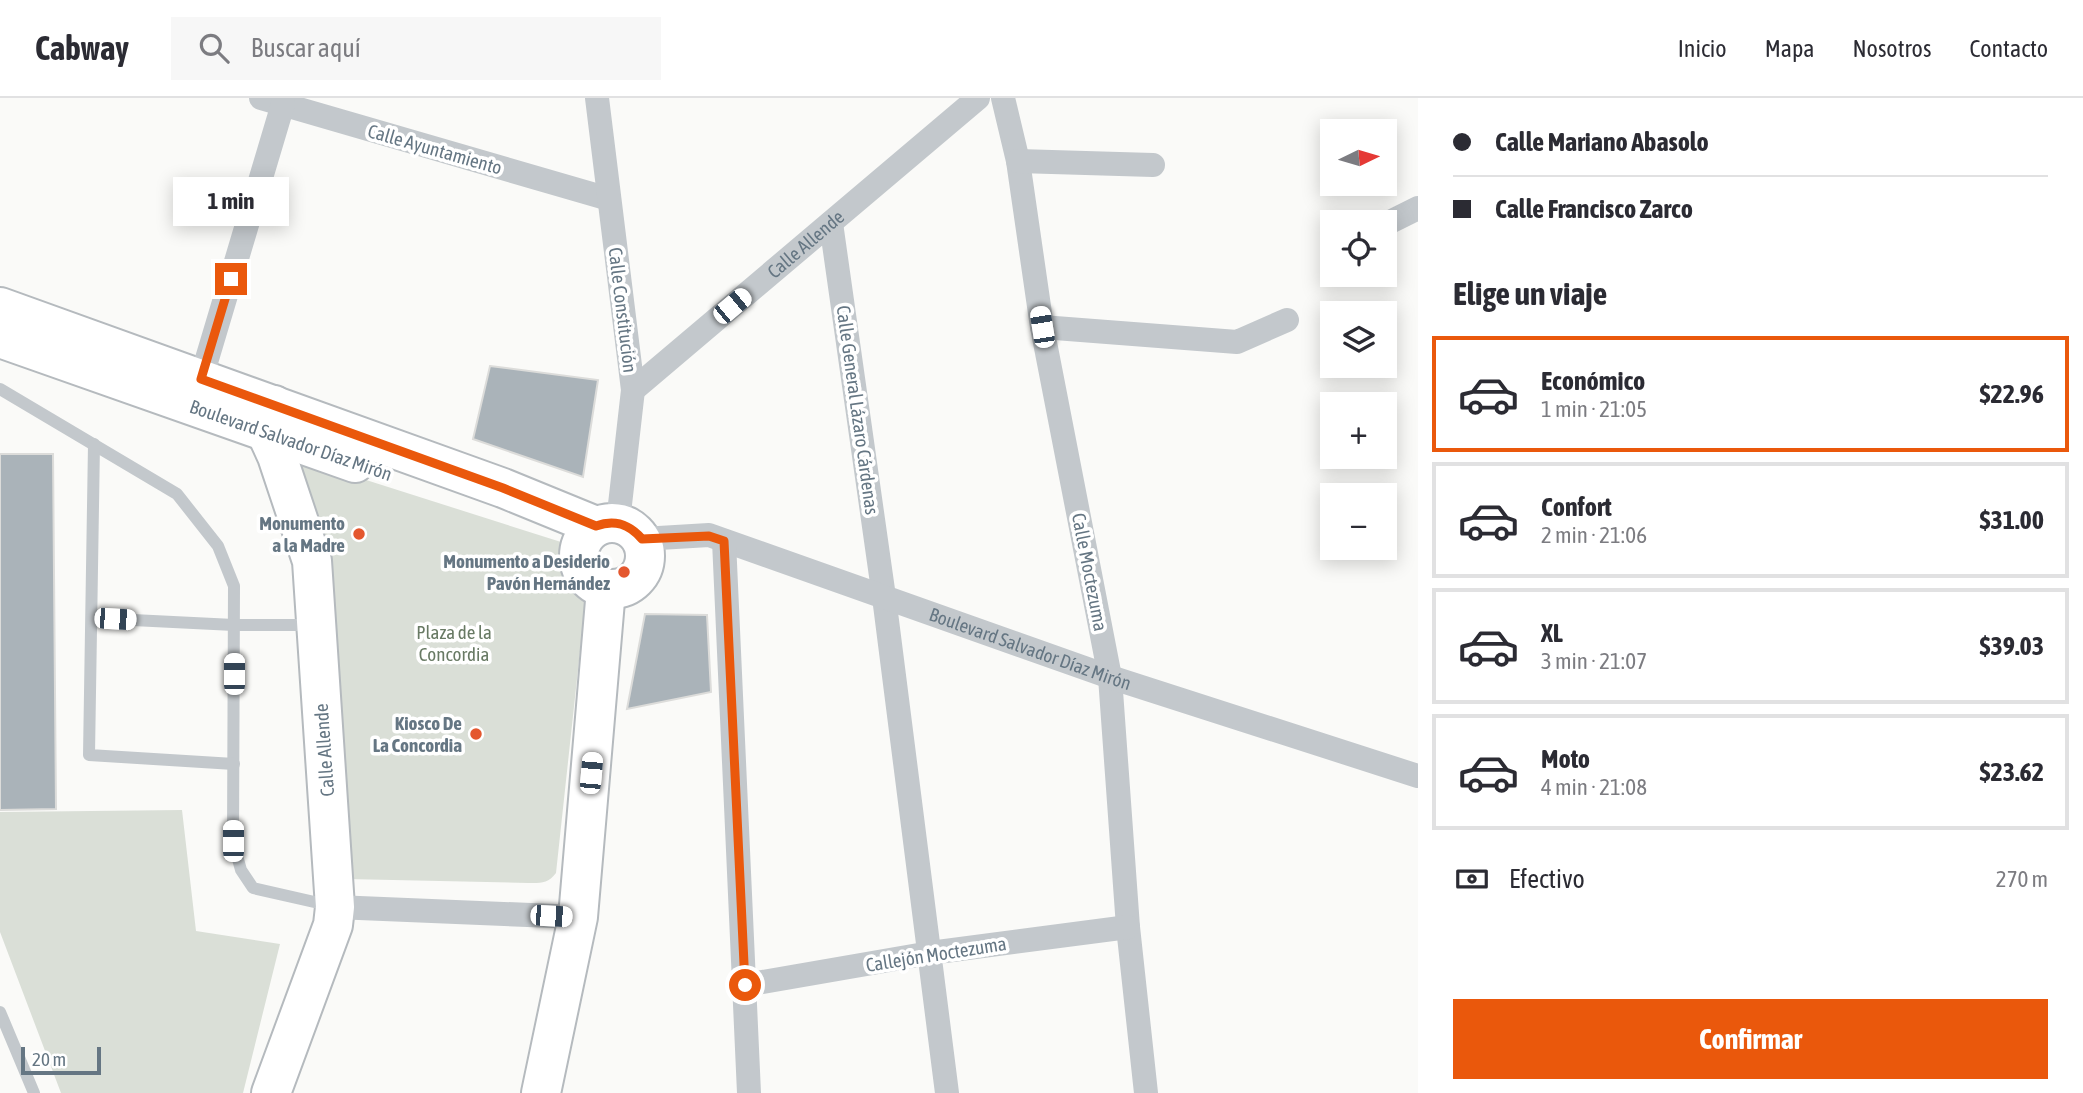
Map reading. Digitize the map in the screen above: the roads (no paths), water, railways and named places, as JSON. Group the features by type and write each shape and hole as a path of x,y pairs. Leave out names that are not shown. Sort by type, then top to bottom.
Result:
{"main road":[{"name":"Boulevard Salvador Díaz Mirón","path":"0,307 201,379 270,419"},
{"name":"Boulevard Salvador Díaz Mirón","path":"0,338 270,419 609,532"},
{"name":"Calle Allende","path":"270,419 277,456 312,561 335,907 333,925 271,1093"},
{"path":"609,532 645,550 642,572 626,587 615,590 596,585 584,574 579,559 609,532"},
{"path":"541,1093 578,917 606,589"}],"street":[{"name":"Calle Constitución","path":"597,98 633,390 609,532"},
{"name":"Calle Allende","path":"633,390 978,98"},
{"name":"Calle Moctezuma","path":"1003,98 1018,161 1042,327 1110,677 1128,927 1146,1093"},
{"path":"201,379 272,101"},
{"name":"Calle Ayuntamiento","path":"272,101 340,109 609,199"},
{"path":"1018,161 1153,165"},
{"path":"1397,218 1418,208"},
{"name":"Calle General Lázaro Cárdenas","path":"831,223 884,597"},
{"path":"1042,327 1237,342 1287,320"},
{"name":"Boulevard Salvador Díaz Mirón","path":"609,532 709,536 1110,677 1418,776"},
{"path":"724,541 749,1093"},
{"path":"884,597 947,1093"},
{"path":"335,907 578,917"},
{"name":"Callejón Moctezuma","path":"745,985 930,953 1128,927"}],"lane":[{"path":"0,389 177,494 218,546 234,586 233,841 240,870 253,888 335,907"},
{"path":"94,444 89,755 234,764"},
{"path":"92,618 234,625 316,625"},
{"path":"0,1012 34,1093"}],"place":[{"name":"Monumento a la Madre","path":"359,534"},
{"name":"Monumento a Desiderio Pavón Hernández","path":"624,572"},
{"name":"Kiosco De La Concordia","path":"476,734"}],"park label":[{"name":"Plaza de la Concordia","path":"454,643"}]}
